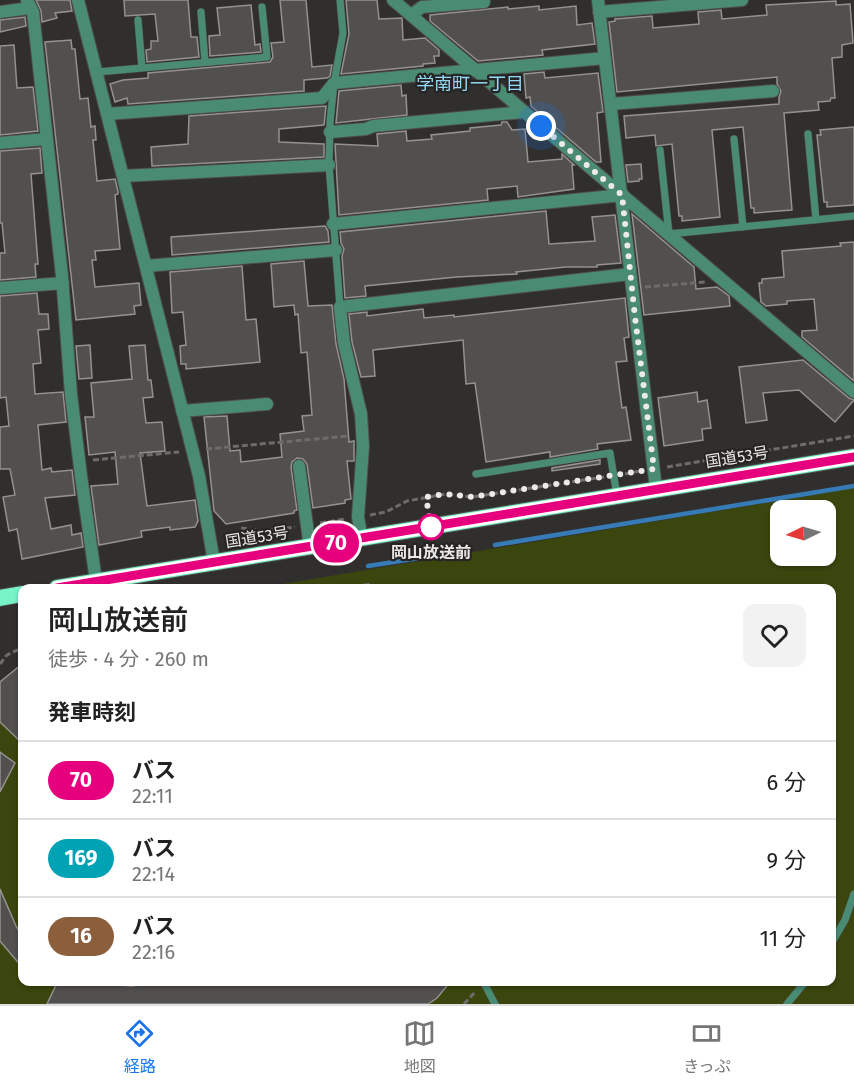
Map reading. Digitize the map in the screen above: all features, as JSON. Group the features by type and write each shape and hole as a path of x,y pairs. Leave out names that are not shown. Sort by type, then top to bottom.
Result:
{"highway":[{"name":"国道53号","path":"79,584 854,457"},
{"path":"0,598 18,595"}],"street":[{"path":"78,0 192,450 206,511 214,562"},
{"path":"393,0 854,392"},
{"path":"656,489 598,6 742,0"},
{"path":"411,15 422,7 484,2"},
{"path":"0,12 29,4 33,12 63,283 71,394 96,581"},
{"path":"107,114 322,98 334,83 605,58"},
{"path":"611,104 773,91"},
{"path":"330,132 524,112"},
{"path":"0,143 46,139"},
{"path":"123,176 329,165"},
{"path":"333,224 622,195"},
{"path":"146,266 336,250"},
{"path":"362,539 358,517 362,474 362,414 344,343 340,307 630,274"},
{"path":"0,288 63,283"},
{"path":"182,411 267,404"},
{"path":"299,466 310,548"}],"lane":[{"path":"340,0 343,33 334,83 329,165 340,307"},
{"path":"96,72 267,57 262,7"},
{"path":"201,12 205,62"},
{"path":"138,20 142,68"},
{"path":"807,134 816,220"},
{"path":"734,139 743,227"},
{"path":"660,150 669,234 854,216"},
{"path":"476,474 610,453 617,496"},
{"path":"836,935 845,920 854,894"},
{"path":"845,920 854,922"},
{"path":"486,986 495,1004"},
{"path":"787,1004 802,986"}],"path":[{"path":"632,288 723,280"},
{"path":"86,460 363,435"},
{"path":"241,528 263,531 307,525 386,512 407,501 426,497 446,494 472,497 854,436"},
{"path":"0,664 7,655 18,650"}],"green space":[{"path":"854,488 854,1004 0,1004 0,682 18,667 18,986 836,986 836,584 283,584 770,502 770,566 836,566 836,500 783,500"}],"building":[{"path":"36,0 70,0 72,11 55,13 57,18 42,22 41,11"},
{"path":"124,0 188,0 191,37 197,37 199,57 147,62 146,50 151,49 151,41 158,41 155,14 125,16"},
{"path":"280,0 306,0 312,67 332,65 330,76 327,78 304,80 304,91 128,104 127,98 115,102 110,84 123,80 148,78 148,73 270,62 273,57 271,43 284,42"},
{"path":"346,0 377,0 379,19 402,18 403,40 425,38 439,50 439,56 434,56 435,63 341,74 349,34"},
{"path":"836,1 836,5 850,4 853,43 842,45 842,57 832,58 835,98 818,102 819,110 784,113 792,210 754,213 754,208 751,208 743,127 712,130 720,217 682,221 682,216 679,216 672,144 656,146 655,135 626,138 624,116 779,104 781,91 777,84 777,77 617,92 609,22 615,19 652,16 653,28 699,24 698,12 721,10 722,19 767,15 766,5"},
{"path":"251,5 255,45 260,44 261,52 210,56 209,36 220,35 217,8"},
{"path":"539,6 539,10 576,6 577,25 592,23 595,44 542,50 543,55 478,61 430,21 430,15"},
{"path":"25,17 26,26 0,32 0,20"},
{"path":"71,40 72,49 75,49 80,99 88,98 91,127 95,126 96,140 93,140 97,181 115,179 118,191 115,195 120,249 95,251 96,260 92,260 95,287 139,283 141,305 134,306 135,314 76,320 45,42"},
{"path":"14,45 17,88 33,87 38,131 0,135 0,46"},
{"path":"544,72 545,78 598,73 603,112 597,113 601,162 596,162 553,125 550,116 543,117 531,106 530,97 526,98 524,74"},
{"path":"401,85 402,96 406,95 407,115 336,123 339,91"},
{"path":"326,106 324,125 279,129 279,142 324,144 324,157 152,166 151,147 188,144 189,116"},
{"path":"502,122 507,122 512,130 525,129 528,162 562,159 562,154 574,165 572,165 574,189 518,197 517,186 487,189 488,200 339,215 335,144 378,146 377,134 406,131 407,141 432,139 431,135 470,131 470,128 501,125"},
{"path":"854,127 854,205 827,207 827,202 824,202 817,135 821,135 820,130"},
{"path":"40,148 42,173 31,174 38,264 35,264 36,277 0,280 0,253 5,253 2,223 0,223 0,151"},
{"path":"641,164 642,179 628,182 626,165"},
{"path":"546,211 549,244 595,241 592,217 615,215 621,263 597,265 597,267 566,267 516,272 517,274 365,286 366,296 345,298 342,256 344,249 340,232"},
{"path":"632,214 694,267 696,289 717,287 729,296 730,306 644,315"},
{"path":"325,226 329,242 172,255 171,237"},
{"path":"854,242 854,381 802,337 802,331 817,330 814,299 787,301 787,304 766,306 761,302 759,283 762,283 762,279 784,277 782,251 841,246 840,243"},
{"path":"304,261 308,306 332,305 336,344 344,379 349,442 354,441 354,461 347,461 351,499 345,500 345,503 313,508 307,464 303,459 297,458 292,462 291,467 297,510 294,513 226,524 214,511 204,417 227,416 230,451 240,450 241,462 282,457 280,434 304,431 302,416 312,415 307,352 301,353 298,314 295,315 294,305 274,307 271,264"},
{"path":"242,266 246,320 256,319 260,362 186,369 186,364 181,364 180,346 186,345 183,312 172,313 170,272"},
{"path":"37,293 39,314 48,314 49,329 38,330 41,363 33,364 35,394 63,392 66,422 38,425 42,470 51,468 52,472 72,470 75,495 45,498 51,529 71,525 72,535 81,533 83,547 22,559 17,529 9,531 3,497 15,495 10,469 0,469 0,427 9,426 6,397 0,398 0,296"},
{"path":"625,298 629,337 624,338 627,361 616,362 622,408 626,407 631,440 597,444 598,449 550,457 550,452 486,462 475,383 466,384 463,340 373,350 375,376 361,377 352,342 349,314 367,312 367,316 423,309 424,318 454,315 454,317"},
{"path":"90,345 92,378 79,379 76,346"},
{"path":"145,345 148,380 151,380 153,397 143,398 146,423 162,422 165,451 140,453 147,506 195,500 198,521 195,527 170,530 170,527 141,531 142,537 99,545 91,486 118,484 115,452 89,455 85,417 94,417 91,383 132,379 129,346"},
{"path":"803,360 854,400 835,422 799,390 763,393 767,420 746,423 739,367"},
{"path":"697,392 698,402 707,400 711,428 702,429 703,440 664,446 658,398"},
{"path":"600,460 600,464 552,471 552,468"},
{"path":"18,667 18,739 0,722 0,682"},
{"path":"0,752 15,763 0,792"},
{"path":"0,889 18,929 18,962 0,941"},
{"path":"56,986 447,986 437,998 428,1004 47,1004"}],"waterway":[{"path":"495,545 854,486"},
{"path":"368,566 452,553"}],"bus line":[{"name":"70","path":"81,584 854,457"}],"place":[{"name":"岡山放送前","path":"431,527"}],"district":[{"name":"学南町一丁目","path":"470,84"}],"route":[{"path":"431,527 426,497 446,494 472,497 654,469 622,195 541,126"}]}
